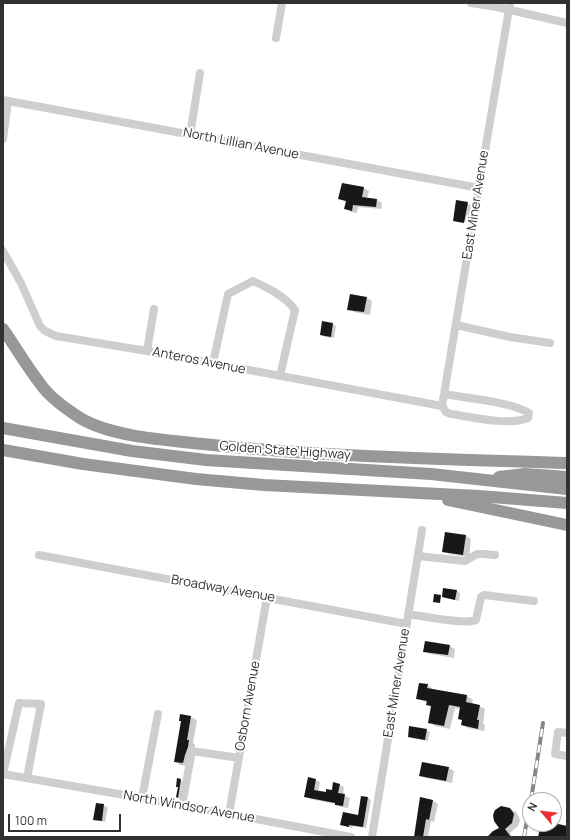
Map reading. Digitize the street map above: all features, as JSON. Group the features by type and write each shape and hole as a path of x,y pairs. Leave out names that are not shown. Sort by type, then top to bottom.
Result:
{"highway":[{"path":"3,328 39,383 58,403 82,419 107,429 168,440 234,447 366,456 567,463"},
{"name":"Golden State Highway","path":"3,428 132,451 206,460 431,474 567,490"},
{"path":"3,450 83,464 196,479 264,485 420,493 567,503"},
{"path":"476,480 525,474 567,477"},
{"path":"420,493 478,507 567,525"}],"street":[{"path":"276,38 282,3"},
{"path":"471,3 509,7 567,24"},
{"name":"East Miner Avenue","path":"442,406 509,7"},
{"path":"190,135 200,73"},
{"path":"3,140 6,100"},
{"name":"North Lillian Avenue","path":"6,100 479,188"},
{"name":"Anteros Avenue","path":"3,252 21,283 36,320 45,331 56,336 147,351 442,406 446,412 452,414 499,421 522,421 528,418 529,413 524,410 444,394"},
{"path":"213,363 228,294 253,281 265,286 288,301 295,310 280,376"},
{"path":"147,351 154,309"},
{"path":"456,325 510,337 550,343"},
{"name":"East Miner Avenue","path":"372,837 422,530"},
{"path":"418,556 465,561 477,554 495,555"},
{"name":"Broadway Avenue","path":"39,555 407,624"},
{"path":"408,614 472,622 476,620 481,597 484,595 534,600"},
{"name":"Osborn Avenue","path":"229,814 267,598"},
{"path":"3,774 19,703 41,704 27,778"},
{"path":"142,798 158,714"},
{"path":"567,733 558,732 555,754 567,756"},
{"path":"182,806 192,751 239,758"},
{"name":"North Windsor Avenue","path":"3,774 351,837"}],"building":[{"path":"342,183 364,187 362,197 377,199 376,207 353,205 352,211 344,209 346,201 338,199"},
{"path":"456,200 468,202 464,223 453,221"},
{"path":"350,294 367,297 364,312 347,310"},
{"path":"322,321 333,323 331,337 320,335"},
{"path":"445,532 466,535 463,555 442,552"},
{"path":"443,588 457,590 455,600 442,597"},
{"path":"434,594 441,595 440,603 433,602"},
{"path":"425,641 450,645 448,655 423,652"},
{"path":"419,683 428,684 427,688 467,695 466,702 480,705 477,720 479,720 478,729 461,725 462,720 458,719 460,707 449,705 444,726 428,723 431,706 426,705 427,701 416,699"},
{"path":"180,714 191,716 187,740 189,740 188,747 183,763 174,762 181,721 179,721"},
{"path":"409,726 427,729 425,740 408,737"},
{"path":"422,762 449,767 446,781 419,776"},
{"path":"308,777 316,779 314,790 326,792 326,789 332,790 333,782 340,784 338,793 345,794 343,806 304,797"},
{"path":"177,778 181,779 178,798 176,797 178,787 176,787"},
{"path":"361,796 368,797 363,827 349,825 349,827 340,825 343,812 358,815"},
{"path":"420,797 433,800 429,820 426,819 423,837 414,837"},
{"path":"96,803 104,804 102,821 93,820"},
{"path":"501,806 510,808 514,814 512,823 505,829 511,837 487,837 499,828 494,821 493,815 495,810"},
{"path":"562,825 567,826 567,837 538,837 539,832 562,832"}],"railway":[{"path":"532,792 543,723"},
{"path":"524,837 525,832"}]}
